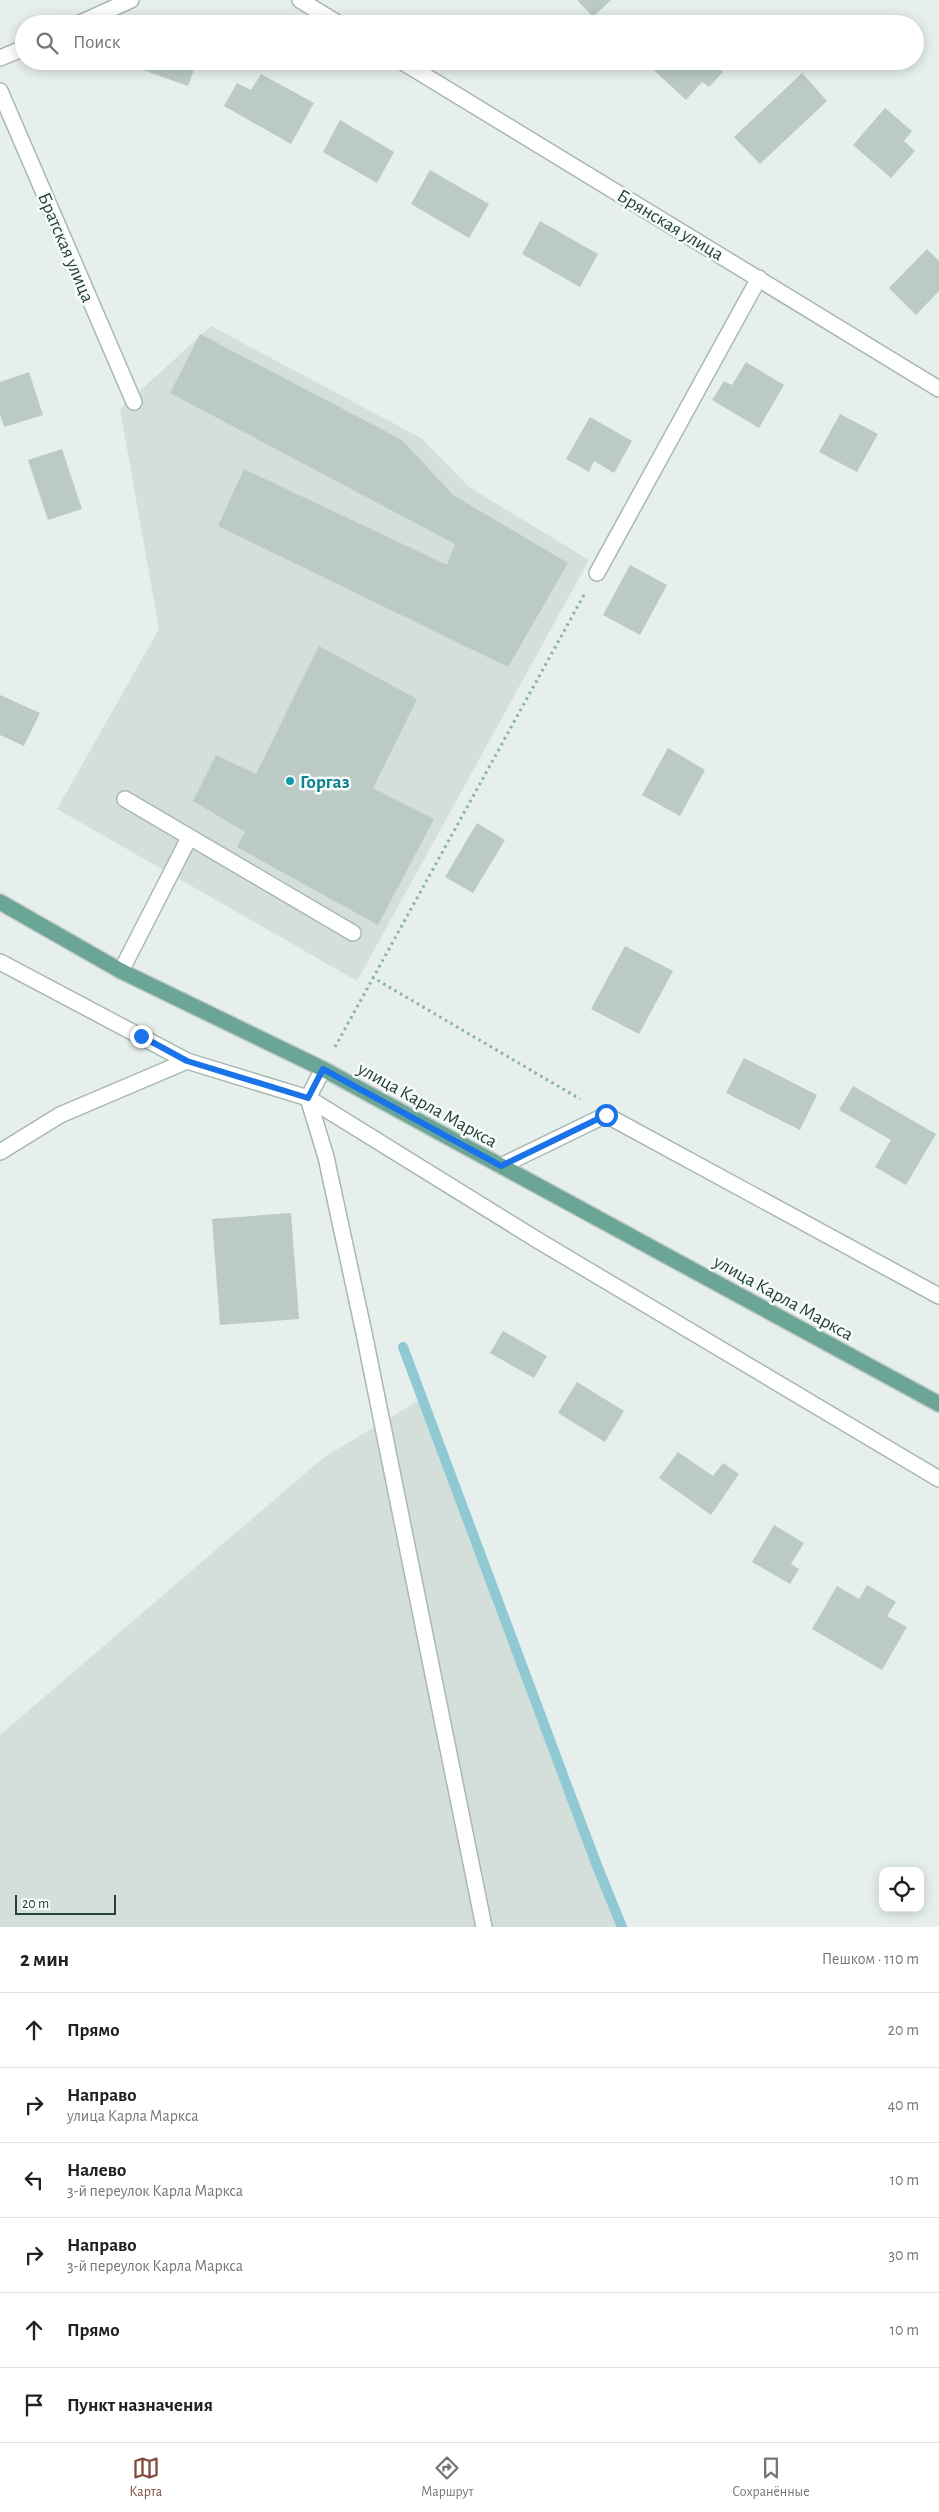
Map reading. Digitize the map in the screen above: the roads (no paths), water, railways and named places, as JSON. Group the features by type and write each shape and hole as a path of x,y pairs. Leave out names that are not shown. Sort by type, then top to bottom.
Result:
{"main road":[{"name":"улица Карла Маркса","path":"0,902 121,971 323,1069 939,1404"}],"street":[{"path":"98,15 131,0"},
{"path":"300,0 324,15"},
{"path":"0,58 15,52"},
{"name":"Брянская улица","path":"416,70 939,389"},
{"name":"Братская улица","path":"0,91 134,402"},
{"path":"597,573 759,278"},
{"path":"125,799 353,933"},
{"path":"121,971 189,838"},
{"path":"0,962 187,1061 308,1098 539,1240 939,1480"},
{"path":"0,1152 60,1115 187,1061"},
{"path":"323,1069 308,1098 326,1157 364,1333 484,1927"},
{"path":"501,1166 606,1115 939,1296"}],"waterway":[{"path":"403,1347 597,1866 622,1927"}],"place":[{"name":"Горгаз","path":"290,781"}]}
